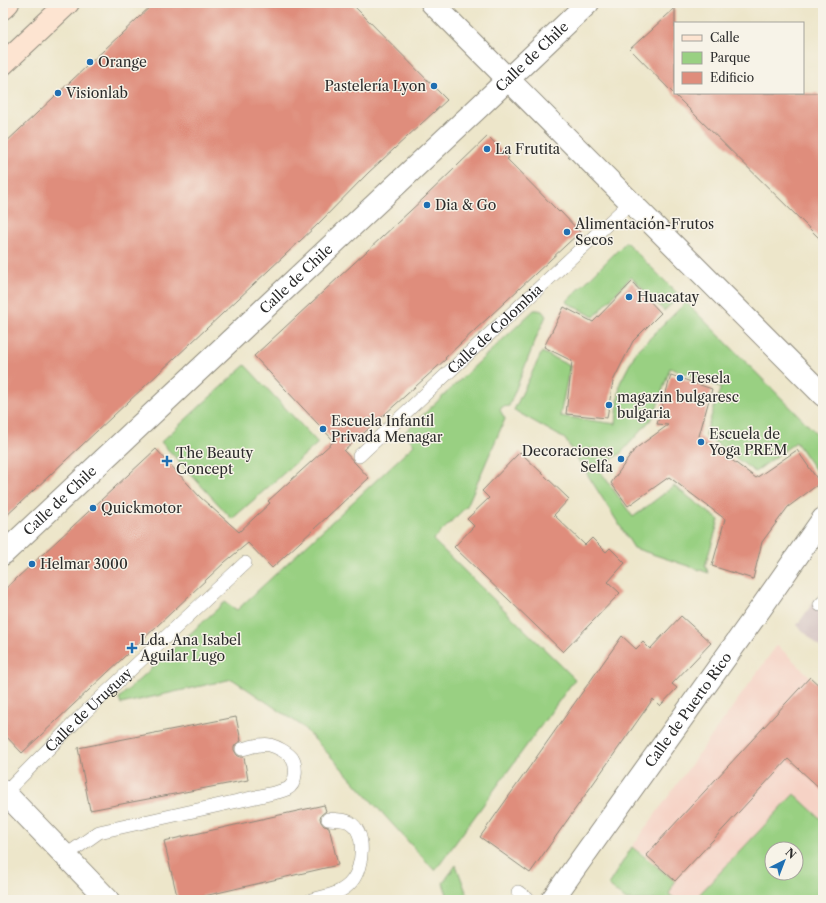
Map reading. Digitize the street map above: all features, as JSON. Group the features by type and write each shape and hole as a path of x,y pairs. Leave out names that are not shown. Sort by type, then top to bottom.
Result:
{"main road":[{"path":"3,8 8,3"},
{"path":"3,64 68,3"}],"street":[{"path":"432,3 823,395"},
{"name":"Calle de Chile","path":"3,554 588,3"},
{"name":"Calle de Puerto Rico","path":"552,900 752,621 823,519"},
{"name":"Calle de Uruguay","path":"4,792 108,900"}],"lane":[{"name":"Calle de Colombia","path":"359,456 631,202"},
{"name":"Calle de Uruguay","path":"4,792 80,718 246,563"},
{"path":"65,856 99,832 278,792 288,789 292,784 294,780 295,766 292,758 287,753 264,744 242,749"},
{"path":"311,900 335,894 344,888 352,881 360,864 361,841 359,833 349,822 328,819"},
{"path":"518,892 529,900"}],"shaded area":[{"path":"815,600 823,607 823,650 797,625"},
{"path":"777,645 823,689 823,900 676,900 669,894 675,881 646,855 632,847"}],"green space":[{"path":"626,242 680,296 664,311 631,277 594,317 566,302"},
{"path":"686,302 823,440 823,481 796,442 755,472 705,435 721,387 670,368 654,416 620,454 598,468 633,517 674,486 719,520 705,566 709,573 634,548 565,439 514,410 542,352 570,366 560,416 616,424 620,383 636,352"},
{"path":"534,310 542,311 546,316 509,406 502,407 500,410 505,419 467,506 433,540 575,679 435,871 302,726 232,679 121,704 119,698 225,602 237,610 414,445 405,432"},
{"path":"245,365 318,443 232,519 161,442"},
{"path":"794,794 823,821 823,900 694,900"},
{"path":"632,847 675,881 669,894 676,900 626,900 608,885"},
{"path":"456,865 469,900 449,900 443,883"}],"building":[{"path":"154,3 351,3 447,100 368,173 316,226 3,519 3,145"},
{"path":"675,8 674,94 673,93 630,49"},
{"path":"817,93 823,99 823,242 674,94"},
{"path":"488,136 509,158 507,159 580,232 445,358 446,359 344,451 369,478 272,568 248,543 225,562 22,753 3,733 3,591 156,449 200,497 239,532 270,503 268,501 334,441 254,356 424,198"},
{"path":"632,282 661,313 633,341 613,381 607,418 566,414 572,361 544,347 564,307 593,322"},
{"path":"671,375 712,389 699,436 756,478 797,450 820,483 788,507 762,542 753,579 712,566 725,519 669,477 628,506 611,483 635,449 668,425 657,424"},
{"path":"520,452 569,499 554,515 585,545 592,538 606,552 610,548 625,563 608,582 620,593 563,652 454,547 474,526 467,519 489,498 482,491"},
{"path":"681,616 711,643 672,684 677,688 660,706 653,699 530,873 480,837 622,636 636,649 643,642 650,649"},
{"path":"810,677 823,689 823,791 788,759 675,881 646,855"},
{"path":"236,717 241,741 236,744 234,750 237,755 244,757 248,780 90,810 78,748"},
{"path":"324,805 326,811 320,818 324,826 329,827 338,865 187,900 178,900 164,841"}],"place":[{"name":"Orange","path":"90,62"},
{"name":"Pastelería Lyon","path":"434,86"},
{"name":"Visionlab","path":"58,93"},
{"name":"La Frutita","path":"487,149"},
{"name":"Dia & Go","path":"427,205"},
{"name":"Alimentación-Frutos Secos","path":"567,232"},
{"name":"Huacatay","path":"629,297"},
{"name":"Tesela","path":"680,378"},
{"name":"magazin bulgaresc bulgaria","path":"609,405"},
{"name":"Escuela Infantil Privada Menagar","path":"323,429"},
{"name":"Escuela de Yoga PREM","path":"701,442"},
{"name":"Decoraciones Selfa","path":"621,459"},
{"name":"The Beauty Concept","path":"167,461"},
{"name":"Quickmotor","path":"93,508"},
{"name":"Helmar 3000","path":"32,564"},
{"name":"Lda. Ana Isabel Aguilar Lugo","path":"132,648"}]}
